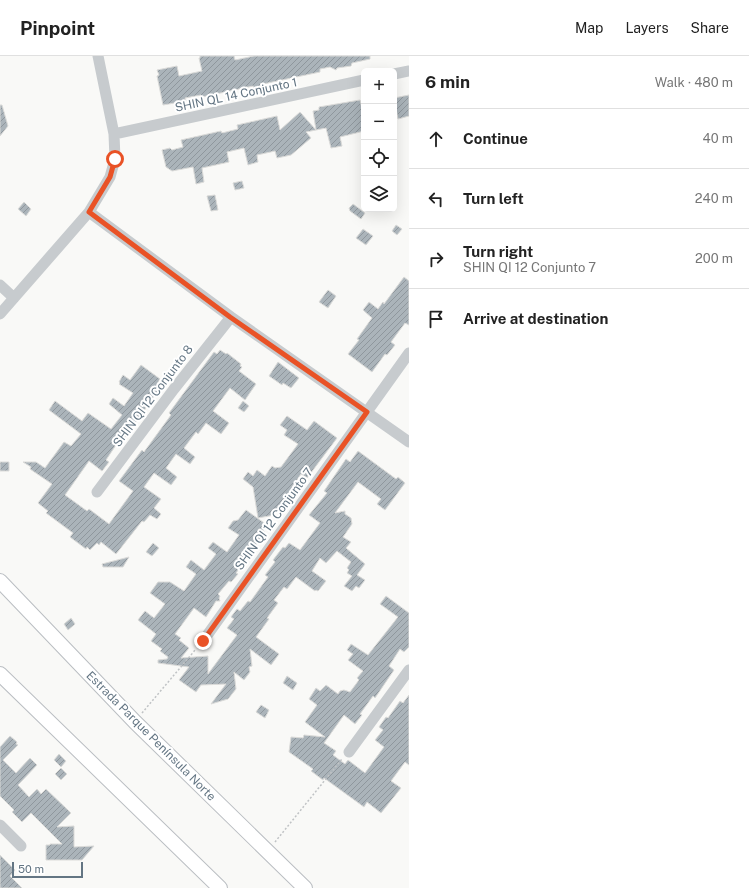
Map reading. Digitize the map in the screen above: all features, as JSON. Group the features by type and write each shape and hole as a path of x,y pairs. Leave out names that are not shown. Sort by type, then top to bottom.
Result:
{"main road":[{"name":"Estrada Parque Península Norte","path":"0,581 134,722 306,888"},
{"path":"0,674 220,888"}],"street":[{"path":"0,314 89,212 110,177 115,159 114,134 98,56"},
{"path":"397,73 409,71"},
{"name":"SHIN QL 14 Conjunto 1","path":"114,134 361,81"},
{"path":"89,212 230,317 409,442"},
{"path":"0,285 14,298"},
{"name":"SHIN QI 12 Conjunto 8","path":"97,492 230,317"},
{"name":"SHIN QI 12 Conjunto 7","path":"203,641 409,354"},
{"path":"348,752 409,670"},
{"path":"0,825 22,846"}],"path":[{"path":"134,722 203,641"},
{"path":"268,851 348,752"}],"building":[{"path":"200,56 234,56 235,60 254,56 370,56 370,59 352,63 351,66 337,68 336,70 330,67 320,69 320,72 263,84 264,90 255,91 253,86 202,97 201,95 185,98 186,101 163,105 157,70 177,66 179,76 202,71 199,58"},
{"path":"409,95 409,116 398,119 397,97"},
{"path":"360,100 361,132 340,137 342,146 331,148 326,128 316,130 313,111 319,110 319,107"},
{"path":"0,105 2,105 8,126 0,136"},
{"path":"300,112 316,130 306,132 311,138 291,155 277,158 275,151 257,155 258,162 248,165 244,148 227,152 229,162 202,168 204,182 196,184 193,167 172,171 166,167 162,150 170,148 172,150 183,147 181,140 221,131 222,133 238,129 237,125 277,116 280,130"},
{"path":"242,181 244,188 235,190 233,183"},
{"path":"215,195 218,210 211,211 207,196"},
{"path":"24,202 31,209 26,216 18,209"},
{"path":"353,204 361,210 361,212 365,213 361,219 350,211 349,208"},
{"path":"396,225 402,229 397,235 392,231"},
{"path":"363,229 373,236 366,245 356,238"},
{"path":"404,277 409,281 409,325 405,323 391,342 395,345 387,355 385,354 372,372 348,354 359,340 357,339 372,318 363,310 369,302 378,309 383,302 384,304"},
{"path":"328,290 336,296 328,308 319,302"},
{"path":"220,350 226,354 227,353 241,364 240,366 242,367 239,371 256,384 245,400 230,388 213,411 229,423 221,434 206,423 198,434 196,432 184,448 195,457 190,464 176,454 166,468 177,477 171,485 154,473 144,487 161,499 154,508 161,514 157,519 150,515 144,522 142,521 116,554 101,542 99,545 97,543 90,550 87,547 86,549 70,537 73,533 46,513 48,511 38,503 52,484 30,469 31,467 23,462 36,462 45,468 64,442 71,446 81,434 49,410 55,401 82,421 88,413 111,429 122,415 109,404 113,398 124,406 133,393 119,384 123,375 130,380 141,365 160,379 157,384 161,387 118,447 116,445 106,460 109,462 102,471 89,461 65,495 87,511 89,509 109,524 133,491 119,481 142,450 144,452 171,415 169,413 214,352 217,354"},
{"path":"278,362 299,378 291,388 283,383 282,385 269,376"},
{"path":"243,401 249,406 244,412 238,408"},
{"path":"287,416 307,430 314,421 337,438 307,478 301,474 292,487 295,489 284,506 285,510 274,511 274,515 258,518 253,487 243,479 248,472 253,476 257,470 265,476 272,466 275,468 281,467 298,444 284,435 287,430 280,425"},
{"path":"358,451 396,479 398,477 405,483 385,510 377,504 381,499 358,482 335,513 345,511 345,514 351,518 352,524 343,537 351,542 346,548 365,564 357,575 365,580 359,588 356,586 352,591 344,586 352,576 347,573 349,570 347,568 351,562 337,551 326,563 320,558 312,571 326,581 318,591 315,591 296,577 287,589 284,587 274,600 278,603 256,637 279,654 271,665 250,649 252,666 249,667 250,672 244,680 234,672 236,689 228,699 211,704 226,684 201,685 196,692 179,680 189,667 158,663 158,660 167,659 168,657 160,651 162,649 151,641 156,634 138,620 145,611 154,618 165,604 150,593 158,582 170,582 184,591 196,574 186,567 191,560 204,570 216,554 208,548 213,542 227,552 239,535 228,528 233,521 238,520 246,510 267,525 263,531 265,532 236,573 238,574 231,582 229,581 218,594 220,596 220,601 216,601 206,617 194,608 175,634 181,638 179,640 189,648 181,658 208,656 208,674 237,635 227,628 234,619 231,617 237,609 240,611 248,601 250,602 268,577 265,575 275,562 273,560 283,547 285,548 289,543 300,550 320,523 309,515 327,493 324,491 346,459 350,462"},
{"path":"0,462 9,462 9,471 0,471"},
{"path":"153,543 159,548 152,556 146,552"},
{"path":"129,557 123,567 103,567 102,564"},
{"path":"386,596 409,613 409,647 404,652 400,649 389,666 394,670 375,698 373,696 360,714 362,715 355,724 344,715 324,743 336,751 333,755 345,764 348,760 365,773 384,747 375,740 383,730 379,727 386,717 388,718 400,701 403,703 409,695 409,765 405,762 391,781 401,788 381,813 367,802 364,807 324,778 323,780 311,771 313,769 289,752 291,737 303,738 304,735 325,737 305,722 317,705 309,699 316,688 320,691 326,685 338,694 340,691 344,690 350,692 359,680 357,678 363,671 348,660 353,654 347,650 351,644 368,655 398,617 380,604"},
{"path":"71,618 75,624 68,630 64,624"},
{"path":"287,676 297,683 293,690 283,683"},
{"path":"261,705 269,710 265,718 256,712"},
{"path":"10,736 17,742 16,744 18,745 3,760 16,773 30,758 37,765 18,785 29,797 37,789 41,794 46,789 71,813 57,827 74,826 74,847 94,846 82,860 46,860 46,845 62,844 31,813 22,822 12,812 14,810 0,796 0,747"},
{"path":"59,754 66,761 61,767 54,760"},
{"path":"61,768 67,774 61,780 55,774"},
{"path":"0,855 15,870 10,876 22,888 0,888"}],"route":[{"path":"115,159 110,177 89,212 230,317 367,412 203,641"}]}
